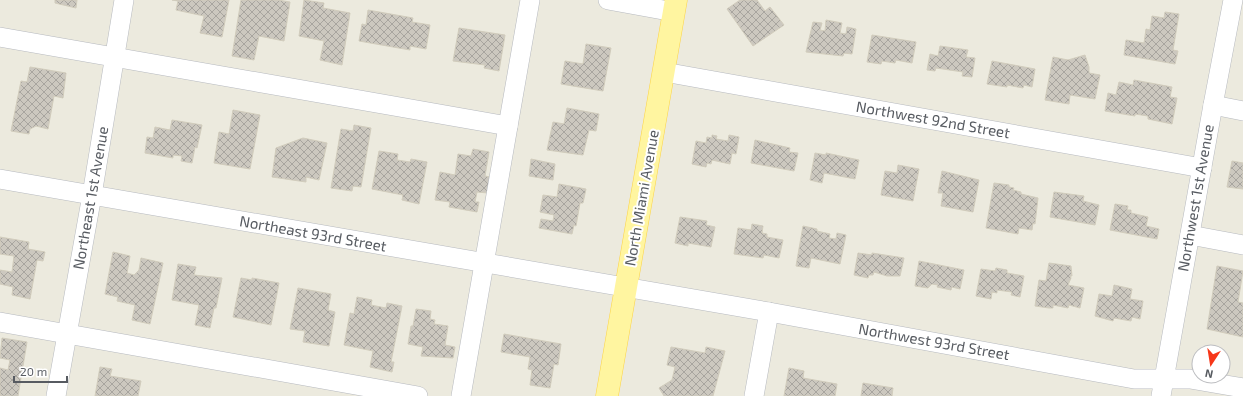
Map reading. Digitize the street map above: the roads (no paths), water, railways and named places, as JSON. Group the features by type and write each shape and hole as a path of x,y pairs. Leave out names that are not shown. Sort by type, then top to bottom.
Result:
{"main road":[{"name":"North Miami Avenue","path":"607,396 675,6"}],"street":[{"name":"Northeast 1st Avenue","path":"56,396 92,195 124,0"},
{"path":"461,396 530,0"},
{"path":"608,0 675,6"},
{"name":"Northwest 1st Avenue","path":"1163,388 1213,105 1234,0"},
{"path":"0,37 508,126"},
{"name":"Northwest 92nd Street","path":"664,72 1202,168"},
{"path":"1213,105 1243,111"},
{"name":"Northeast 93rd Street","path":"0,179 626,288"},
{"path":"1190,235 1243,244"},
{"name":"Northwest 93rd Street","path":"626,288 769,312 1134,379 1163,388 1190,379 1243,388"},
{"path":"754,396 769,312"},
{"path":"0,322 418,396"}]}
